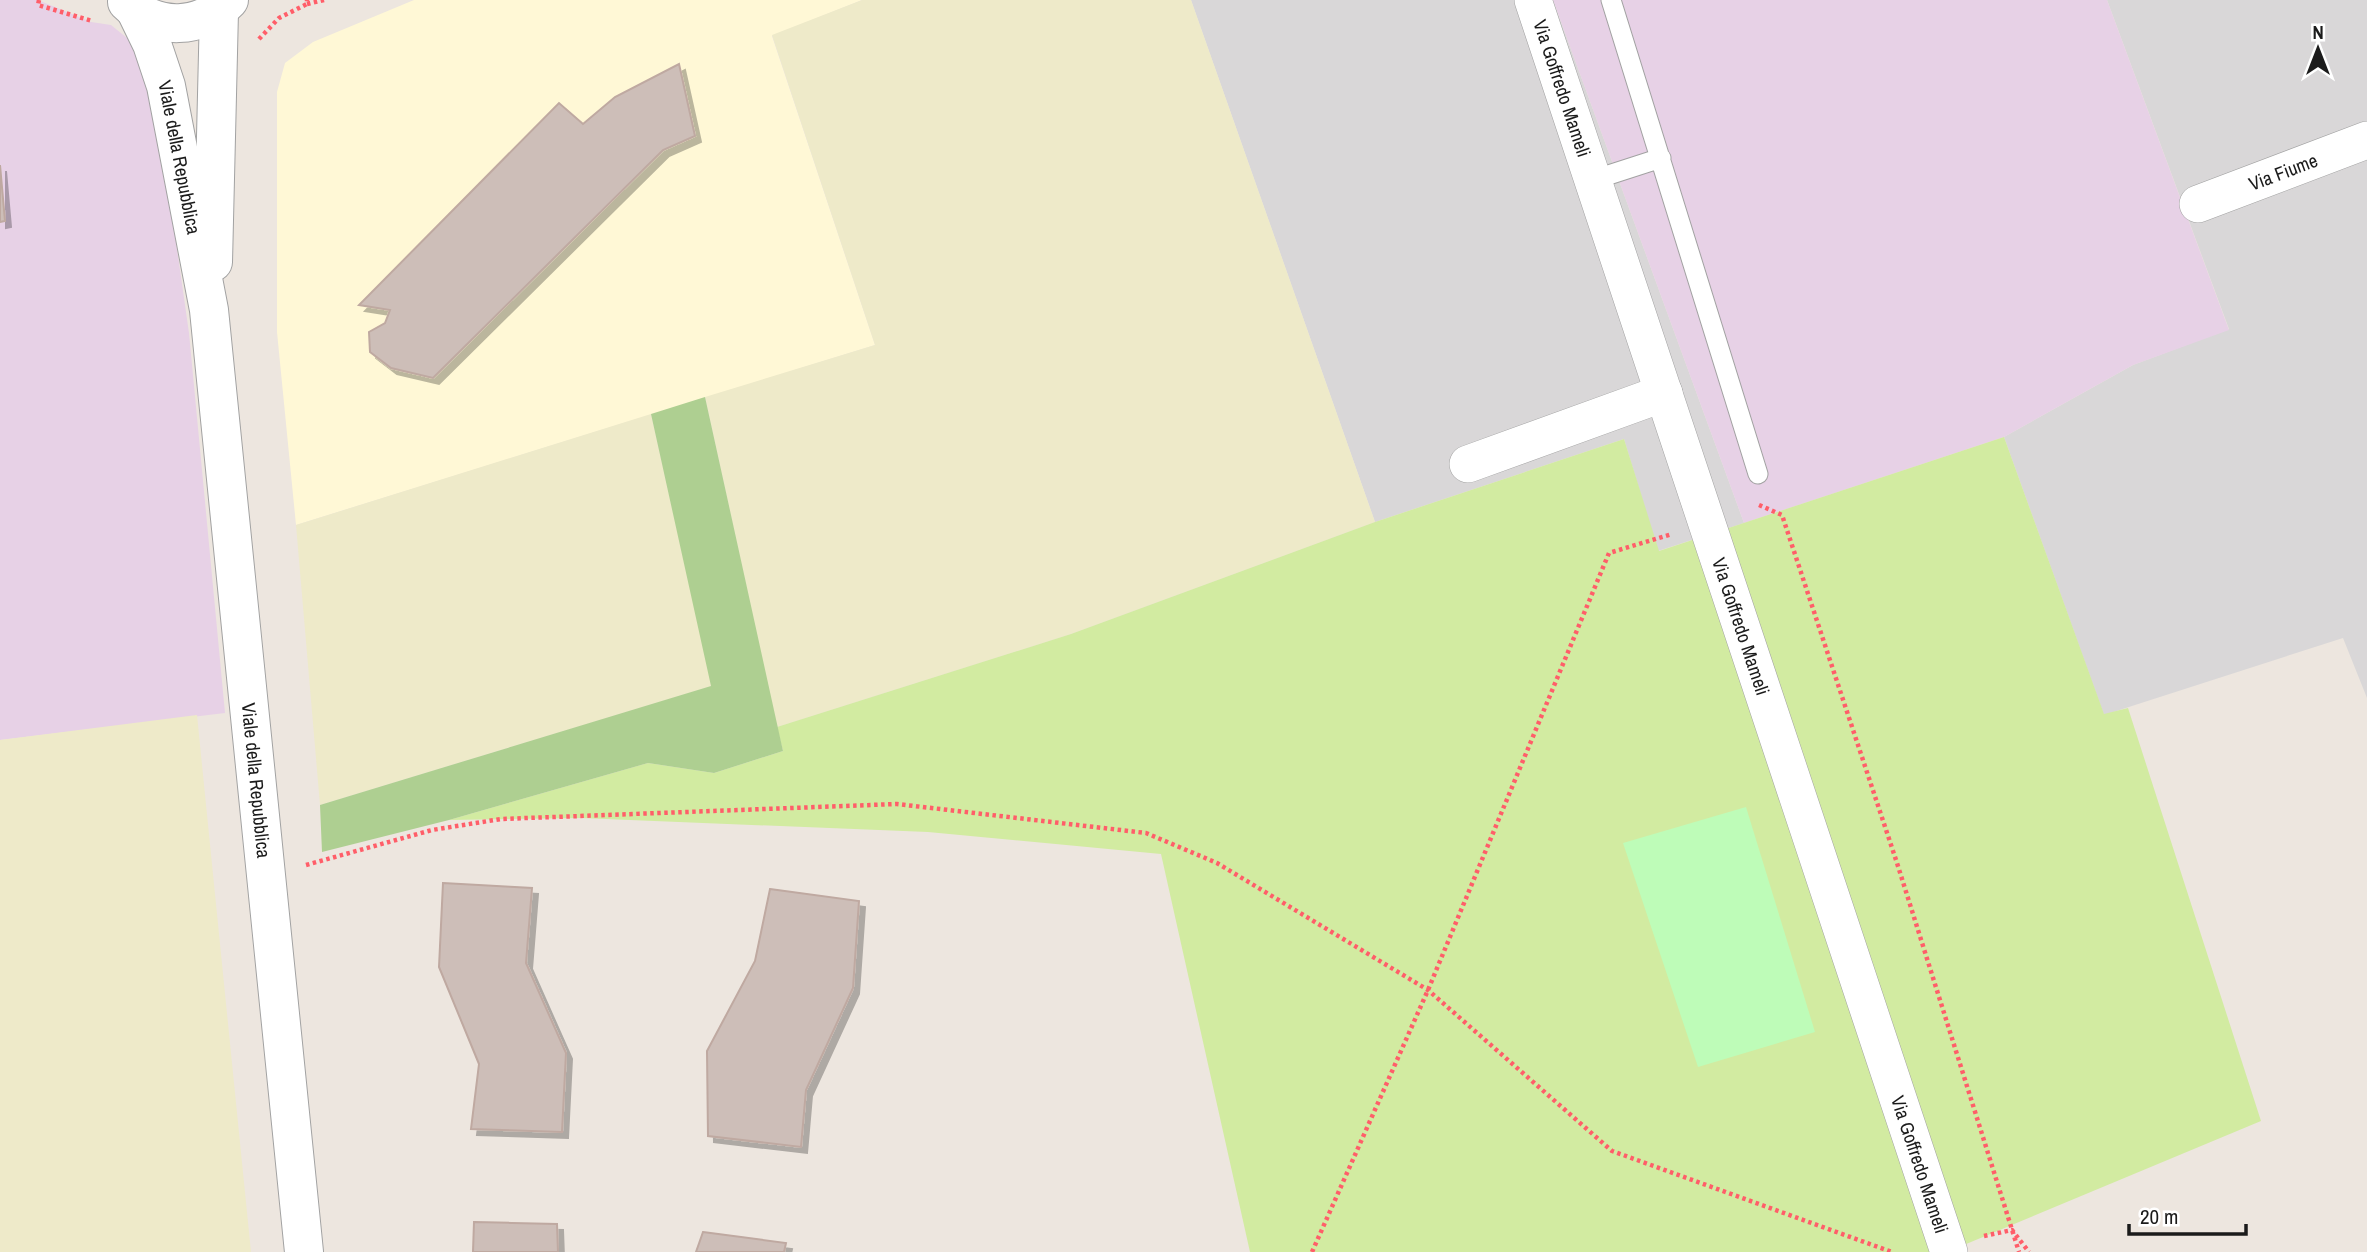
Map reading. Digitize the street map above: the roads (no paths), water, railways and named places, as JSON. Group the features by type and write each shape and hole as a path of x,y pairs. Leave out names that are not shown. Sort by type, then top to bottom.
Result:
{"street":[{"name":"Via Goffredo Mameli","path":"1533,0 1949,1252"},
{"path":"127,3 154,20 177,24 199,21 224,5"},
{"name":"Viale della Repubblica","path":"127,3 152,44 166,86 209,310 304,1252"},
{"name":"Viale della Repubblica","path":"209,310 224,5"},
{"name":"Via Fiume","path":"2198,204 2367,140"},
{"path":"1468,464 1664,393"}],"lane":[{"path":"1611,0 1758,474"},
{"path":"1593,180 1661,158"}]}
